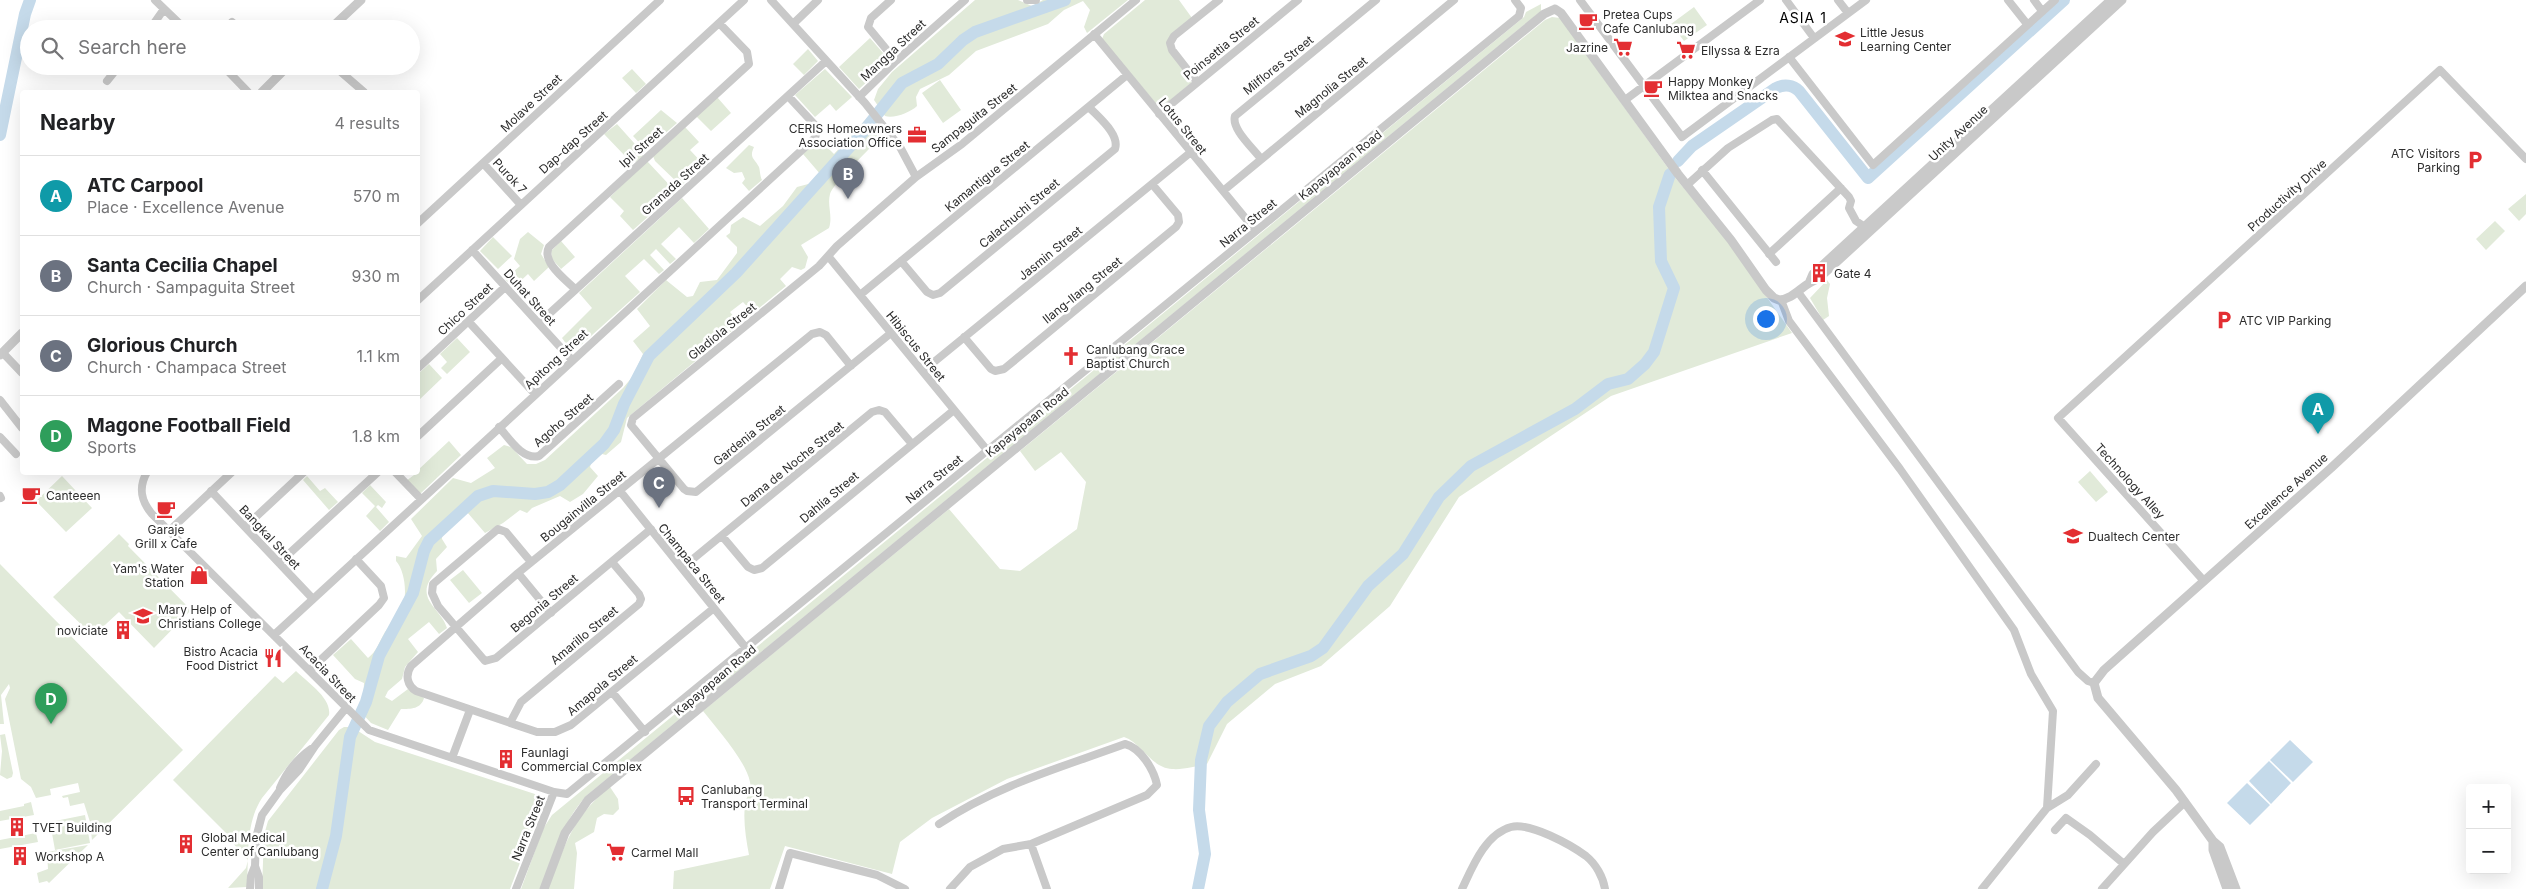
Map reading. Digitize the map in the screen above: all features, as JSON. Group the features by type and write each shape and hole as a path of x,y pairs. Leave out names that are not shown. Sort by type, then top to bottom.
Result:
{"street":[{"path":"155,0 176,20"},
{"path":"340,20 361,0"},
{"name":"Molave Street","path":"420,221 660,0"},
{"name":"Dap-dap Street","path":"420,298 744,0"},
{"path":"771,0 865,103 900,146 916,177"},
{"path":"792,24 818,0"},
{"path":"891,0 871,18 868,27 896,61"},
{"name":"Mangga Street","path":"859,97 964,0"},
{"path":"1028,0 1036,0"},
{"name":"Sampaguita Street","path":"828,256 916,177 962,144 1136,0"},
{"path":"1197,82 1172,50 1170,43 1174,36 1219,0"},
{"name":"Poinsettia Street","path":"1159,114 1298,0"},
{"name":"Milflores Street","path":"1261,159 1236,127 1235,116 1376,0"},
{"name":"Narra Street","path":"516,889 554,792 564,794 573,791 1519,16 1521,11 1515,0"},
{"path":"1625,100 1760,0"},
{"path":"1786,0 1814,38"},
{"path":"1838,0 1848,13"},
{"path":"1582,1 1682,137 1866,0"},
{"path":"2008,0 2027,24"},
{"path":"2034,0 2042,11"},
{"path":"1789,57 1874,165 2055,0"},
{"name":"Unity Avenue","path":"1810,281 1818,279 1869,233 2111,0"},
{"name":"Unity Avenue","path":"1782,300 1798,292 1810,281 1813,274 1865,227 2031,78 2122,0"},
{"name":"Magnolia Street","path":"1223,191 1450,1"},
{"path":"1554,5 1686,185 1725,231 1768,293 1774,298 1782,300 1789,321 1900,470 2014,630 2032,674 2053,711 2047,808"},
{"name":"Kapayapaan Road","path":"544,889 566,833 588,800 1554,5"},
{"path":"156,20 164,9"},
{"name":"Ipil Street","path":"575,290 550,261 547,254 549,247 749,64 747,52 719,22"},
{"name":"Lotus Street","path":"1094,34 1256,231"},
{"name":"Granada Street","path":"539,324 826,61"},
{"name":"Productivity Drive","path":"2058,418 2440,70 2526,159"},
{"path":"107,81 112,75"},
{"path":"232,75 246,90"},
{"path":"264,90 278,75"},
{"path":"344,75 362,90"},
{"name":"Kamantigue Street","path":"860,295 1127,75"},
{"name":"Apitong Street","path":"274,635 815,138 817,131 815,125 788,96"},
{"name":"Calachuchi Street","path":"901,261 929,294 936,294 947,287 1114,148 1116,142 1114,136 1089,107"},
{"path":"1686,185 1728,148 1777,118 1850,199 1851,205 1849,208 1856,221 1865,227"},
{"name":"Jasmin Street","path":"923,372 1191,152"},
{"name":"Purok 7","path":"483,163 521,204"},
{"path":"1702,170 1776,262"},
{"name":"Ilang-Ilang Street","path":"964,337 991,369 995,371 1004,369 1176,227 1179,222 1178,215 1152,184"},
{"path":"1769,254 1840,188"},
{"name":"Duhat Street","path":"472,250 572,360"},
{"name":"Hibiscus Street","path":"828,256 987,450"},
{"name":"Gladiola Street","path":"631,423 633,418 819,266 828,256"},
{"name":"Excellence Avenue","path":"2094,683 2104,670 2331,468 2526,286"},
{"name":"Chico Street","path":"420,366 505,287"},
{"path":"1798,292 2078,672 2088,681 2094,683 2098,698 2185,802 2213,841 2220,847 2236,889"},
{"path":"468,321 535,394"},
{"name":"Bougainvilla Street","path":"408,682 408,673 411,666 518,573 812,334 820,332 826,335 851,366"},
{"name":"Gardenia Street","path":"631,423 632,427 684,489 696,492 892,333"},
{"path":"20,339 2,354 20,371"},
{"path":"420,434 502,358"},
{"name":"Agoho Street","path":"499,427 524,454 531,457 539,456 620,384"},
{"path":"0,400 20,425"},
{"name":"Dama de Noche Street","path":"682,568 872,412 879,410 885,412 912,444"},
{"name":"Dahlia Street","path":"722,536 748,567 758,569 954,410"},
{"name":"Technology Alley","path":"2058,418 2204,581"},
{"path":"0,436 16,454"},
{"name":"Acacia Street","path":"146,475 141,489 142,496 149,510 310,670 361,724 380,735 554,792"},
{"path":"169,531 229,475"},
{"path":"245,527 301,475"},
{"path":"279,563 375,475"},
{"path":"398,475 421,500"},
{"name":"Bangkal Street","path":"211,491 313,599"},
{"name":"Champaca Street","path":"620,491 746,648"},
{"name":"Begonia Street","path":"456,628 482,660 488,662 496,658 651,529"},
{"path":"456,628 433,597 432,589 436,580 498,530 506,532 531,562"},
{"path":"310,670 379,605 384,598 381,586 356,559"},
{"name":"Amarillo Street","path":"510,723 521,702 639,604 641,599 639,594 612,562"},
{"path":"518,573 551,613"},
{"name":"Amapola Street","path":"408,682 416,691 510,723 543,733 560,731 571,725 714,608"},
{"path":"612,692 645,732"},
{"path":"452,758 470,710"},
{"path":"250,889 251,876 255,866 260,822 264,810 280,790 285,776 299,758 315,746 349,711"},
{"path":"939,824 975,801 1000,790 1125,744 1130,745 1155,773 1157,785 1147,795 1031,844 1002,849 970,867 950,889"},
{"path":"1982,889 2047,808 2068,795 2096,764"},
{"path":"2102,889 2185,802"},
{"path":"2054,830 2066,818 2090,834 2124,864"},
{"path":"1462,889 1485,844 1511,827 1533,829 1586,856 1604,880 1604,889"},
{"path":"2213,841 2213,850 2227,889"},
{"path":"1031,844 1047,889"},
{"path":"779,889 790,853 877,875 905,889"},
{"path":"255,866 259,876 259,889"}],"green space":[{"path":"975,0 1018,0 1032,6 1043,0 1128,0 1087,33 1084,27 1090,10 1083,1 1064,10 1048,24 976,51 949,75 920,89 916,97 917,106 907,113 897,116 885,116 874,100 878,89 892,72"},
{"path":"1145,0 1179,0 1192,18 1171,35 1167,44 1168,49 1191,83 1162,107 1158,106 1102,39 1104,34"},
{"path":"1541,4 1541,11 586,796 564,829 540,889 521,889 543,829 552,815 1524,17 1526,12"},
{"path":"1694,7 1707,25 1684,41 1671,24"},
{"path":"1552,17 1560,18 1673,175 1726,239 1792,333 1611,396 1459,497 1390,606 1321,666 1275,684 1227,724 1207,764 1181,769 1165,768 1152,760 1136,744 1124,737 1007,779 932,818 900,842 892,874 785,846 770,889 673,889 674,871 749,855 744,811 750,782 743,765 730,745 703,711 949,509 1000,569 1020,571 1077,529 1086,482 1061,452 1035,471 1020,451 1545,20"},
{"path":"870,38 890,61 859,89 839,67"},
{"path":"808,49 818,61 804,75 793,64"},
{"path":"632,69 646,84 636,93 622,78"},
{"path":"825,69 852,97 836,111 830,104 815,117 795,95"},
{"path":"940,80 961,110 943,123 922,93"},
{"path":"717,97 731,113 711,131 696,116"},
{"path":"661,110 677,123 646,150 633,136"},
{"path":"869,118 882,136 832,189 829,198 829,228 801,245 808,257 805,268 801,270 792,267 780,279 786,286 753,313 743,302 730,312 740,324 627,418 621,442 606,455 602,454 592,460 590,467 598,476 583,494 570,502 560,496 532,508 527,513 520,510 503,523 485,533 467,512 447,526 442,539 447,547 436,559 437,571 430,580 427,595 447,628 439,634 429,622 408,639 418,652 405,667 402,679 388,691 385,697 392,701 408,689 424,698 423,702 412,708 401,709 388,730 371,723 359,710 363,703 364,683 355,679 333,655 351,639 368,658 398,617 404,603 405,588 396,556 406,558 422,536 411,519 453,478 471,483 495,468 487,458 504,445 511,447 527,464 536,464 545,460 623,388 633,376 643,354 633,341 650,326 637,309 666,280 687,297 693,296 700,282 717,280 737,253 737,247 726,236 730,233 731,225 743,217 760,226 783,206 797,187 812,183 821,175 803,154 819,139 834,154"},
{"path":"617,124 643,153 643,156 636,162 629,155 626,157 604,134"},
{"path":"685,127 699,142 690,150 704,165 681,186 655,161 653,156"},
{"path":"749,145 754,147 752,156 759,167 762,180 749,191 742,183 745,179 742,172 734,173 726,168"},
{"path":"647,161 676,192 633,230 620,216 624,211 610,197"},
{"path":"2526,194 2526,214 2519,221 2508,209"},
{"path":"682,198 709,229 694,243 679,227 661,244 676,259 670,264 656,249 650,255 664,270 659,274 644,259 625,276 640,292 581,345 575,349 567,345 562,338 592,308 579,293"},
{"path":"2495,221 2505,231 2486,250 2476,239"},
{"path":"528,232 544,245 541,254 549,267 534,281 528,274 513,288 505,279 520,266 514,259 520,239"},
{"path":"493,237 512,256 498,269 480,251"},
{"path":"561,241 575,257 561,269 552,259 551,251"},
{"path":"1827,280 1830,284 1827,298 1829,316 1823,320 1810,298"},
{"path":"457,338 470,352 447,374 441,368 447,362 440,354"},
{"path":"429,364 442,378 420,399 420,372"},
{"path":"449,441 461,455 420,494 406,481 414,475 420,475 420,468"},
{"path":"2090,471 2108,492 2096,502 2078,482"},
{"path":"62,476 92,508 66,532 36,501"},
{"path":"307,476 320,491 325,488 338,502 329,510 303,480"},
{"path":"370,485 386,502 382,508 378,505 376,507 389,522 380,531 366,516 375,506 362,493"},
{"path":"119,534 129,544 128,546 191,610 154,648 119,612 93,636 53,597"},
{"path":"0,564 183,750 92,840 90,822 84,803 70,806 68,797 63,798 62,796 80,792 78,783 50,789 51,795 36,798 31,787 21,779 5,699 10,688 9,684 1,695 4,724 0,724"},
{"path":"463,570 482,593 469,603 450,580"},
{"path":"296,671 327,702 329,715 262,798 250,830 248,860 230,840 231,838 173,780 275,676 283,683"},
{"path":"344,727 352,727 375,742 538,795 541,802 540,810 510,889 262,889 264,835 268,821 339,730"},
{"path":"5,734 13,773 12,777 7,779 0,775 2,751 0,735"},
{"path":"610,787 618,799 619,809 613,815 604,814 597,818 594,832 575,843 577,853 574,889 548,889 565,845 578,821 597,798"},
{"path":"31,802 34,815 0,821 0,811 24,806 24,804"},
{"path":"85,815 90,843 55,850 50,822"},
{"path":"36,833 38,842 0,849 0,840"},
{"path":"88,845 49,883 47,881 39,883 37,873 48,869 47,852"},
{"path":"248,860 247,887 228,888 246,868"}],"water":[{"path":"2290,740 2313,762 2293,782 2270,760"},
{"path":"2269,761 2291,783 2271,804 2249,781"},
{"path":"2247,783 2270,805 2250,825 2227,803"}],"waterway":[{"path":"24,20 30,0"},
{"path":"322,889 336,836 350,737 366,702 379,656 413,593 424,551 429,541 478,496 493,491 535,494 548,492 560,485 604,444 614,430 624,404 649,356 736,273 863,132 902,83 938,64 963,40 975,32 1065,0"},
{"path":"1678,161 1692,146 1776,88 1788,86 1794,87 1799,91 1868,178 2064,0"},
{"path":"0,135 20,38"},
{"path":"1198,889 1205,854 1199,810 1201,760 1209,726 1227,702 1260,674 1311,656 1323,648 1368,586 1403,554 1439,497 1471,466 1575,409 1608,384 1628,379 1645,364 1654,352 1674,288 1661,261 1659,207 1670,174"}],"place":[{"name":"Pretea Cups Cafe Canlubang","path":"1588,21"},
{"name":"Little Jesus Learning Center","path":"1845,39"},
{"name":"Jazrine","path":"1623,47"},
{"name":"Ellyssa & Ezra","path":"1686,50"},
{"name":"Happy Monkey Milktea and Snacks","path":"1653,88"},
{"name":"CERIS Homeowners Association Office","path":"917,135"},
{"name":"ATC Visitors Parking","path":"2475,160"},
{"name":"Santa Cecilia Chapel","path":"848,199"},
{"name":"Gate 4","path":"1819,273"},
{"name":"ATC VIP Parking","path":"2224,320"},
{"name":"Canlubang Grace Baptist Church","path":"1071,356"},
{"name":"ATC Carpool","path":"2318,434"},
{"name":"Canteeen","path":"31,495"},
{"name":"Glorious Church","path":"659,508"},
{"name":"Garaje Grill x Cafe","path":"166,509"},
{"name":"Dualtech Center","path":"2073,536"},
{"name":"Yam's Water Station","path":"199,575"},
{"name":"Mary Help of Christians College","path":"143,616"},
{"name":"noviciate","path":"123,630"},
{"name":"Bistro Acacia Food District","path":"273,658"},
{"name":"Magone Football Field","path":"51,724"},
{"name":"Faunlagi Commercial Complex","path":"506,759"},
{"name":"Canlubang Transport Terminal","path":"686,796"},
{"name":"TVET Building","path":"17,827"},
{"name":"Global Medical Center of Canlubang","path":"186,844"},
{"name":"Carmel Mall","path":"616,852"},
{"name":"Workshop A","path":"20,856"}],"district":[{"name":"ASIA 1","path":"1803,17"}]}
